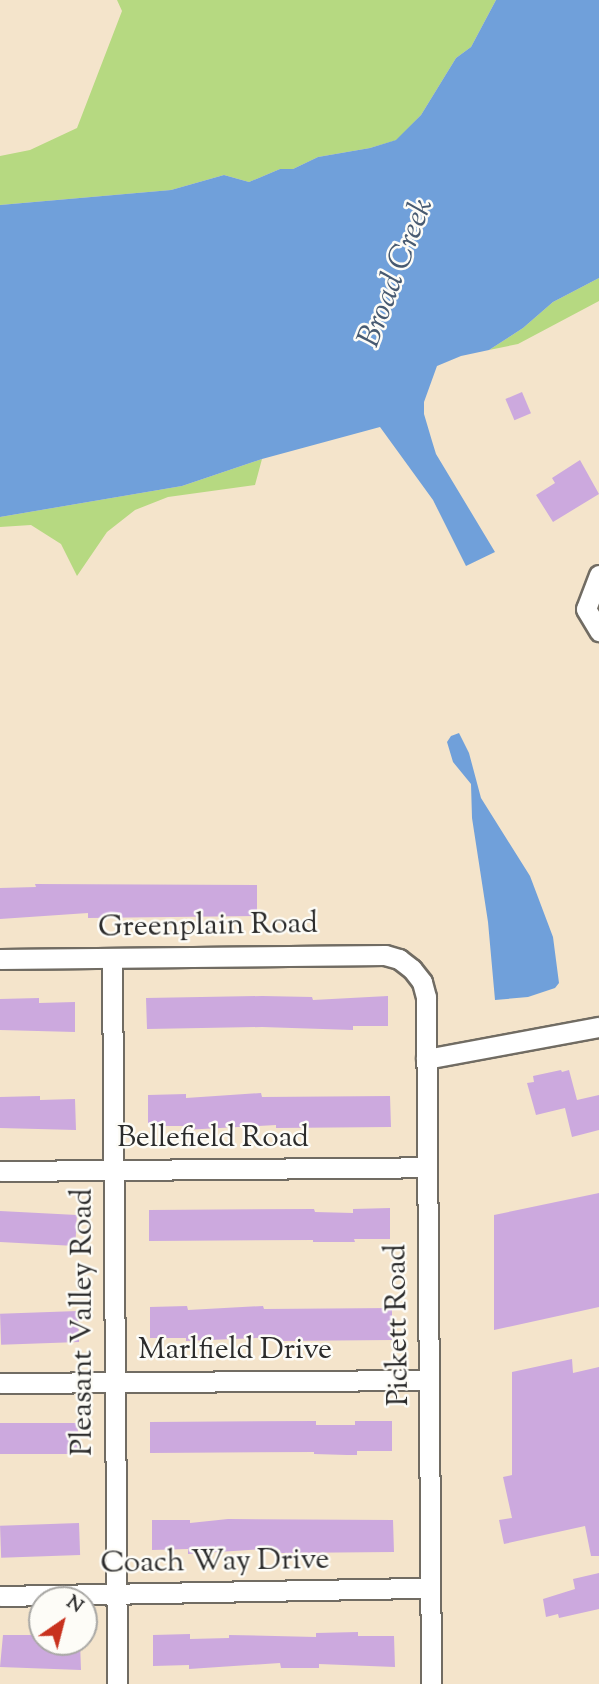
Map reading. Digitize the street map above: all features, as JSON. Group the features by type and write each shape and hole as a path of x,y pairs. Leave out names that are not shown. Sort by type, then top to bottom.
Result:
{"street":[{"path":"599,575 586,609 599,631"},
{"name":"Greenplain Road","path":"0,959 385,955 399,959 412,969"},
{"name":"Pleasant Valley Road","path":"112,959 117,1684"},
{"name":"Pickett Road","path":"412,969 422,982 426,996 431,1684"},
{"path":"426,1059 599,1027"},
{"name":"Bellefield Road","path":"0,1171 426,1167"},
{"name":"Marlfield Drive","path":"0,1383 429,1380"},
{"name":"Coach Way Drive","path":"0,1596 430,1588"}],"green space":[{"path":"117,0 496,0 471,47 456,58 421,115 397,140 370,148 318,157 293,169 280,169 249,182 224,175 171,190 0,205 0,156 30,150 77,128 122,11"},
{"path":"599,278 599,301 518,344 489,350 523,328 553,302"},
{"path":"262,459 255,485 168,497 135,510 107,532 77,576 61,544 31,525 0,527 0,517 182,486"}],"water":[{"name":"Broad Creek","path":"496,0 599,0 599,278 553,302 523,328 489,350 461,356 437,366 424,402 424,414 436,454 495,552 466,566 433,500 380,427 262,459 182,486 0,517 0,205 171,190 224,175 249,182 280,169 293,169 318,157 370,148 396,140 421,115 456,58 471,47"},
{"path":"459,733 469,753 481,798 530,876 553,937 559,983 555,988 528,997 495,1000 488,922 472,818 471,784 453,762 447,742 451,736"}],"building":[{"path":"522,392 531,413 514,420 505,399"},
{"path":"580,460 599,494 553,522 536,495 555,483 552,478"},
{"path":"35,884 257,885 257,916 88,918 88,913 0,919 0,888 36,887"},
{"path":"388,996 388,1026 353,1026 353,1030 262,1027 147,1029 146,998 312,997 313,1000"},
{"path":"39,998 39,1003 75,1002 75,1032 0,1030 0,999"},
{"path":"569,1070 577,1100 599,1095 599,1130 572,1137 565,1108 536,1115 527,1083 534,1082 533,1076"},
{"path":"261,1093 262,1097 390,1096 391,1127 276,1128 276,1125 184,1130 184,1126 148,1126 148,1095 186,1094 186,1098"},
{"path":"40,1096 40,1100 75,1099 76,1130 0,1128 0,1097"},
{"path":"599,1193 599,1307 494,1330 494,1215"},
{"path":"390,1208 390,1239 354,1239 355,1242 149,1241 149,1210 314,1209 315,1212 353,1213 353,1209"},
{"path":"0,1211 77,1215 75,1246 0,1242"},
{"path":"187,1306 188,1310 263,1306 264,1309 392,1308 392,1340 277,1341 277,1337 186,1341 186,1338 150,1338 150,1307"},
{"path":"78,1311 79,1342 1,1345 0,1314"},
{"path":"572,1359 573,1373 599,1367 599,1556 591,1556 585,1526 504,1544 499,1520 512,1518 503,1477 512,1475 512,1372"},
{"path":"316,1421 316,1425 355,1425 355,1421 392,1421 392,1451 357,1451 357,1455 314,1452 150,1453 150,1422"},
{"path":"0,1423 78,1423 78,1454 0,1454"},
{"path":"228,1519 393,1520 394,1552 280,1553 280,1550 265,1549 188,1554 188,1549 152,1550 152,1520 190,1520 190,1523"},
{"path":"79,1523 80,1555 1,1558 0,1526"},
{"path":"599,1573 599,1609 559,1618 558,1614 546,1617 543,1599 575,1589 573,1579"},
{"path":"358,1632 358,1636 394,1636 395,1667 319,1664 319,1668 281,1668 280,1663 189,1669 189,1665 153,1666 153,1635 190,1634 190,1639 229,1638 229,1635 316,1637 316,1633"},
{"path":"3,1635 28,1635 28,1656 80,1656 81,1670 0,1667"}]}
